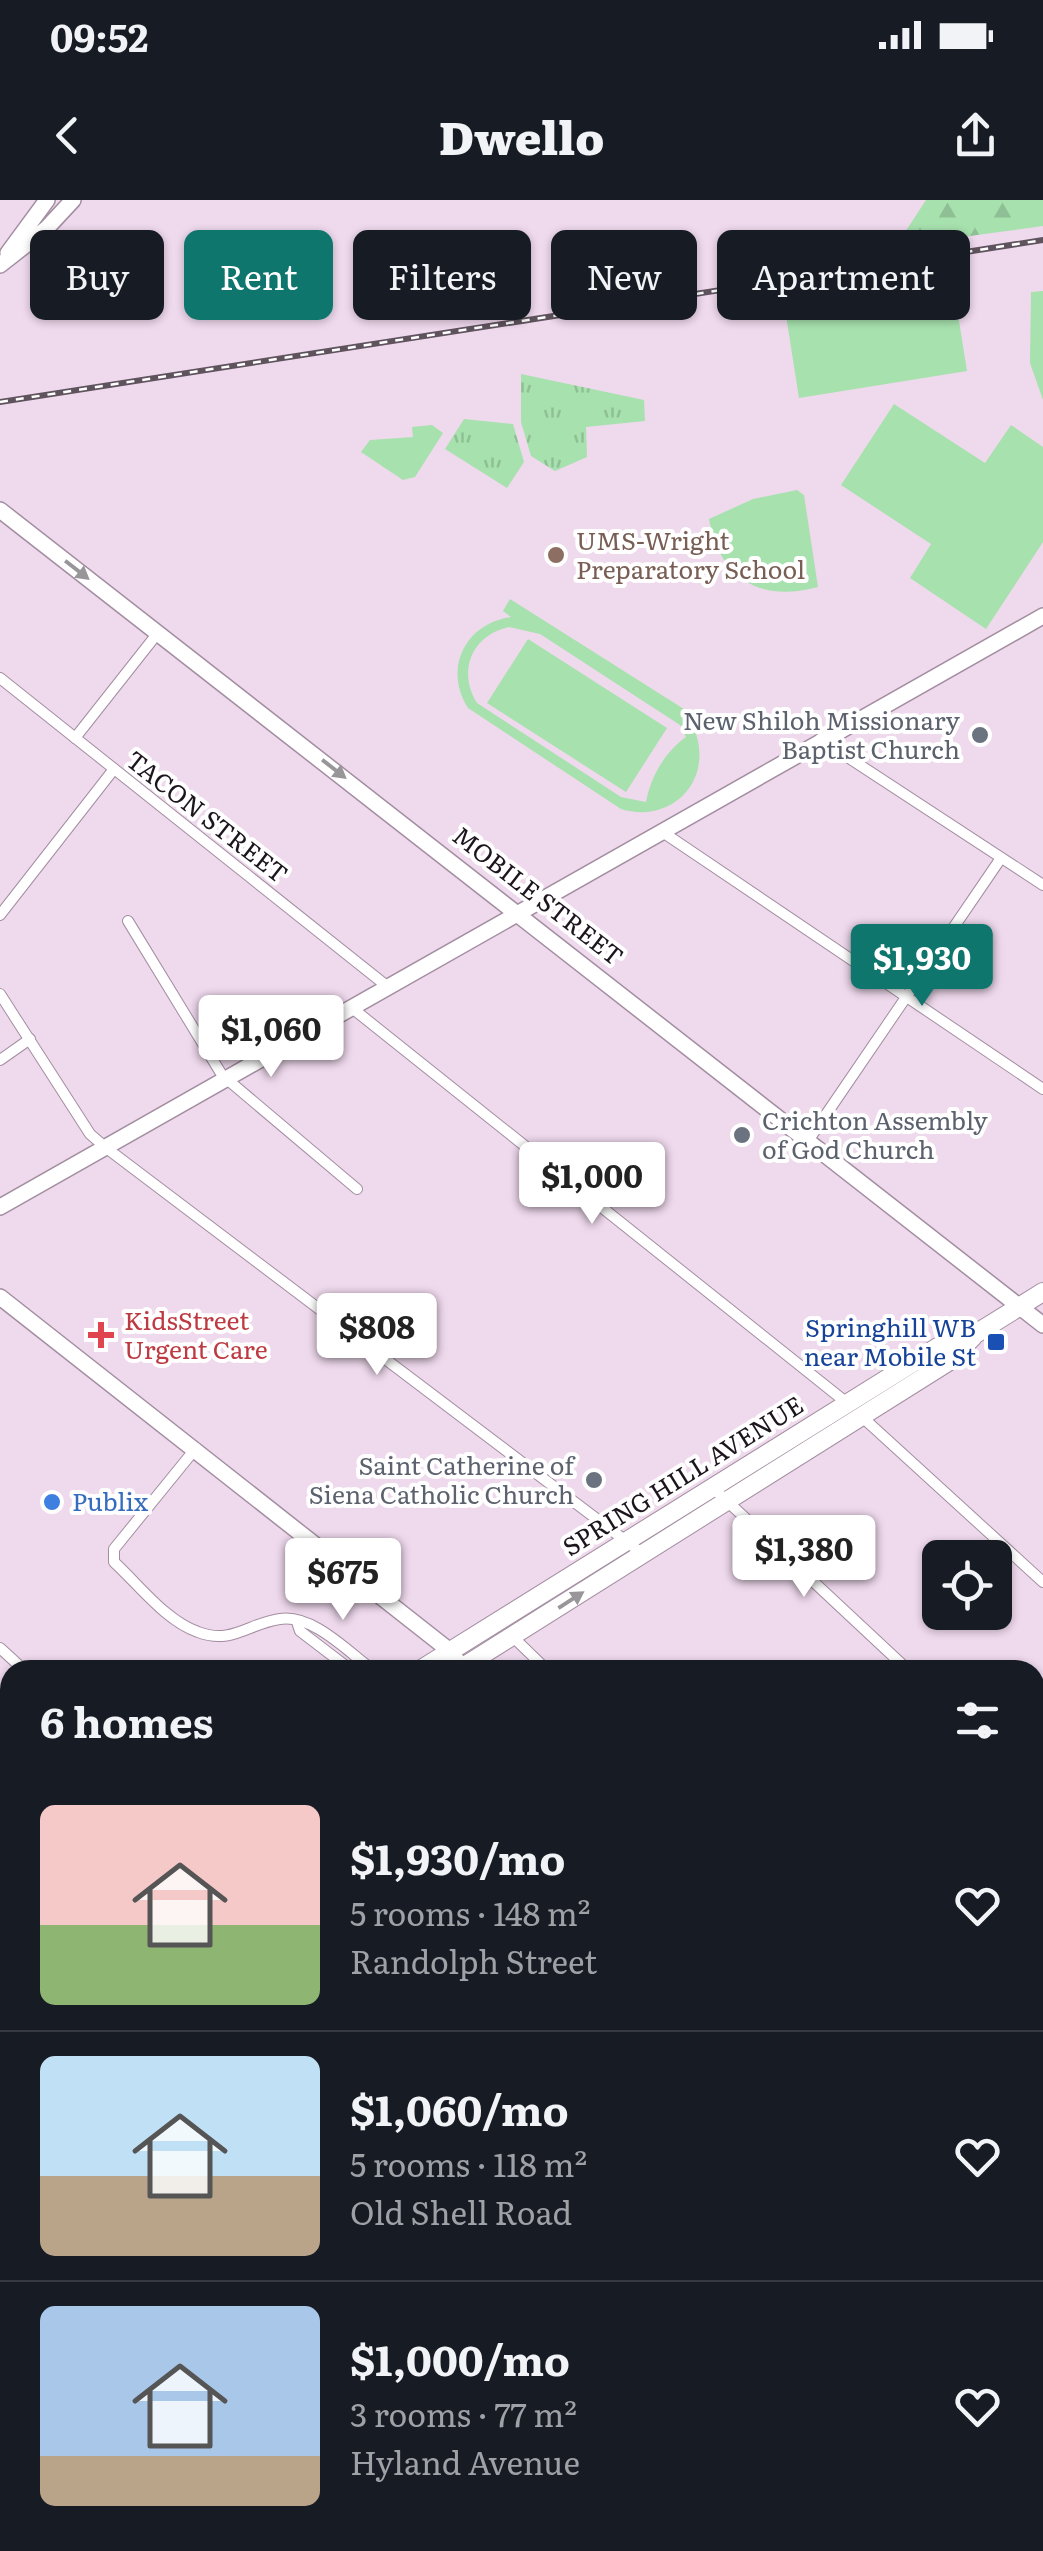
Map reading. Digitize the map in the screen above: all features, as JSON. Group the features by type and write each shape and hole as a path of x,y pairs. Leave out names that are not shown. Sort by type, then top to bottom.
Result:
{"main road":[{"name":"SPRING HILL AVENUE","path":"437,1660 938,1347 977,1333 1043,1292"},
{"name":"SPRING HILL AVENUE","path":"475,1660 948,1362 977,1333"}],"street":[{"path":"0,265 48,200"},
{"path":"0,265 46,229 73,200"},
{"name":"MOBILE STREET","path":"0,510 810,1138 1043,1325"},
{"path":"0,1207 1043,616"},
{"path":"75,738 157,634"},
{"name":"TACON STREET","path":"0,678 388,987"},
{"path":"820,739 1043,885"},
{"path":"0,916 114,769"},
{"path":"661,832 1043,1089"},
{"path":"810,1138 1001,858"},
{"path":"128,921 226,1079 357,1189"},
{"path":"0,994 90,1134 104,1147 643,1554"},
{"path":"352,1008 847,1403 1043,1582"},
{"path":"0,1060 30,1039"},
{"path":"0,1297 196,1448 450,1651 455,1660"},
{"path":"196,1448 112,1556 173,1617 202,1634 234,1636 275,1620 308,1622 359,1660"},
{"path":"712,1487 897,1660"},
{"path":"296,1622 300,1631 338,1660"},
{"path":"513,1637 537,1660"}],"green space":[{"path":"926,200 1043,200 1043,226 970,236 970,230 906,230"},
{"path":"1043,291 1043,400 1030,363 1031,292"},
{"path":"787,320 959,320 967,371 799,398"},
{"path":"521,374 644,400 645,421 586,427 587,457 555,471 531,456 521,422"},
{"path":"894,404 985,463 1011,425 1043,447 1043,542 986,629 910,578 931,544 841,485"},
{"path":"464,419 513,424 524,462 507,488 445,449"},
{"path":"432,425 443,433 415,477 403,480 361,452 370,440 413,437 412,427"},
{"path":"797,490 804,495 818,587 797,591 761,588 733,571 722,557 709,519 753,499"},
{"path":"510,599 706,723 696,734 698,768 683,796 656,810 621,809 468,708 458,678 463,650 481,628 511,617 503,611","holes":["509,627 540,634 680,725 686,737 660,765 646,802 621,797 477,703 468,679 477,646 496,631"]},
{"path":"528,639 667,728 626,792 487,703"}],"railway":[{"path":"0,402 1043,240"}],"place":[{"name":"UMS-Wright Preparatory School","path":"556,555"},
{"name":"New Shiloh Missionary Baptist Church","path":"980,735"},
{"name":"Crichton Assembly of God Church","path":"742,1135"},
{"name":"KidsStreet Urgent Care","path":"101,1335"},
{"name":"Springhill WB near Mobile St","path":"996,1342"},
{"name":"Saint Catherine of Siena Catholic Church","path":"594,1480"},
{"name":"Publix","path":"52,1502"}]}
